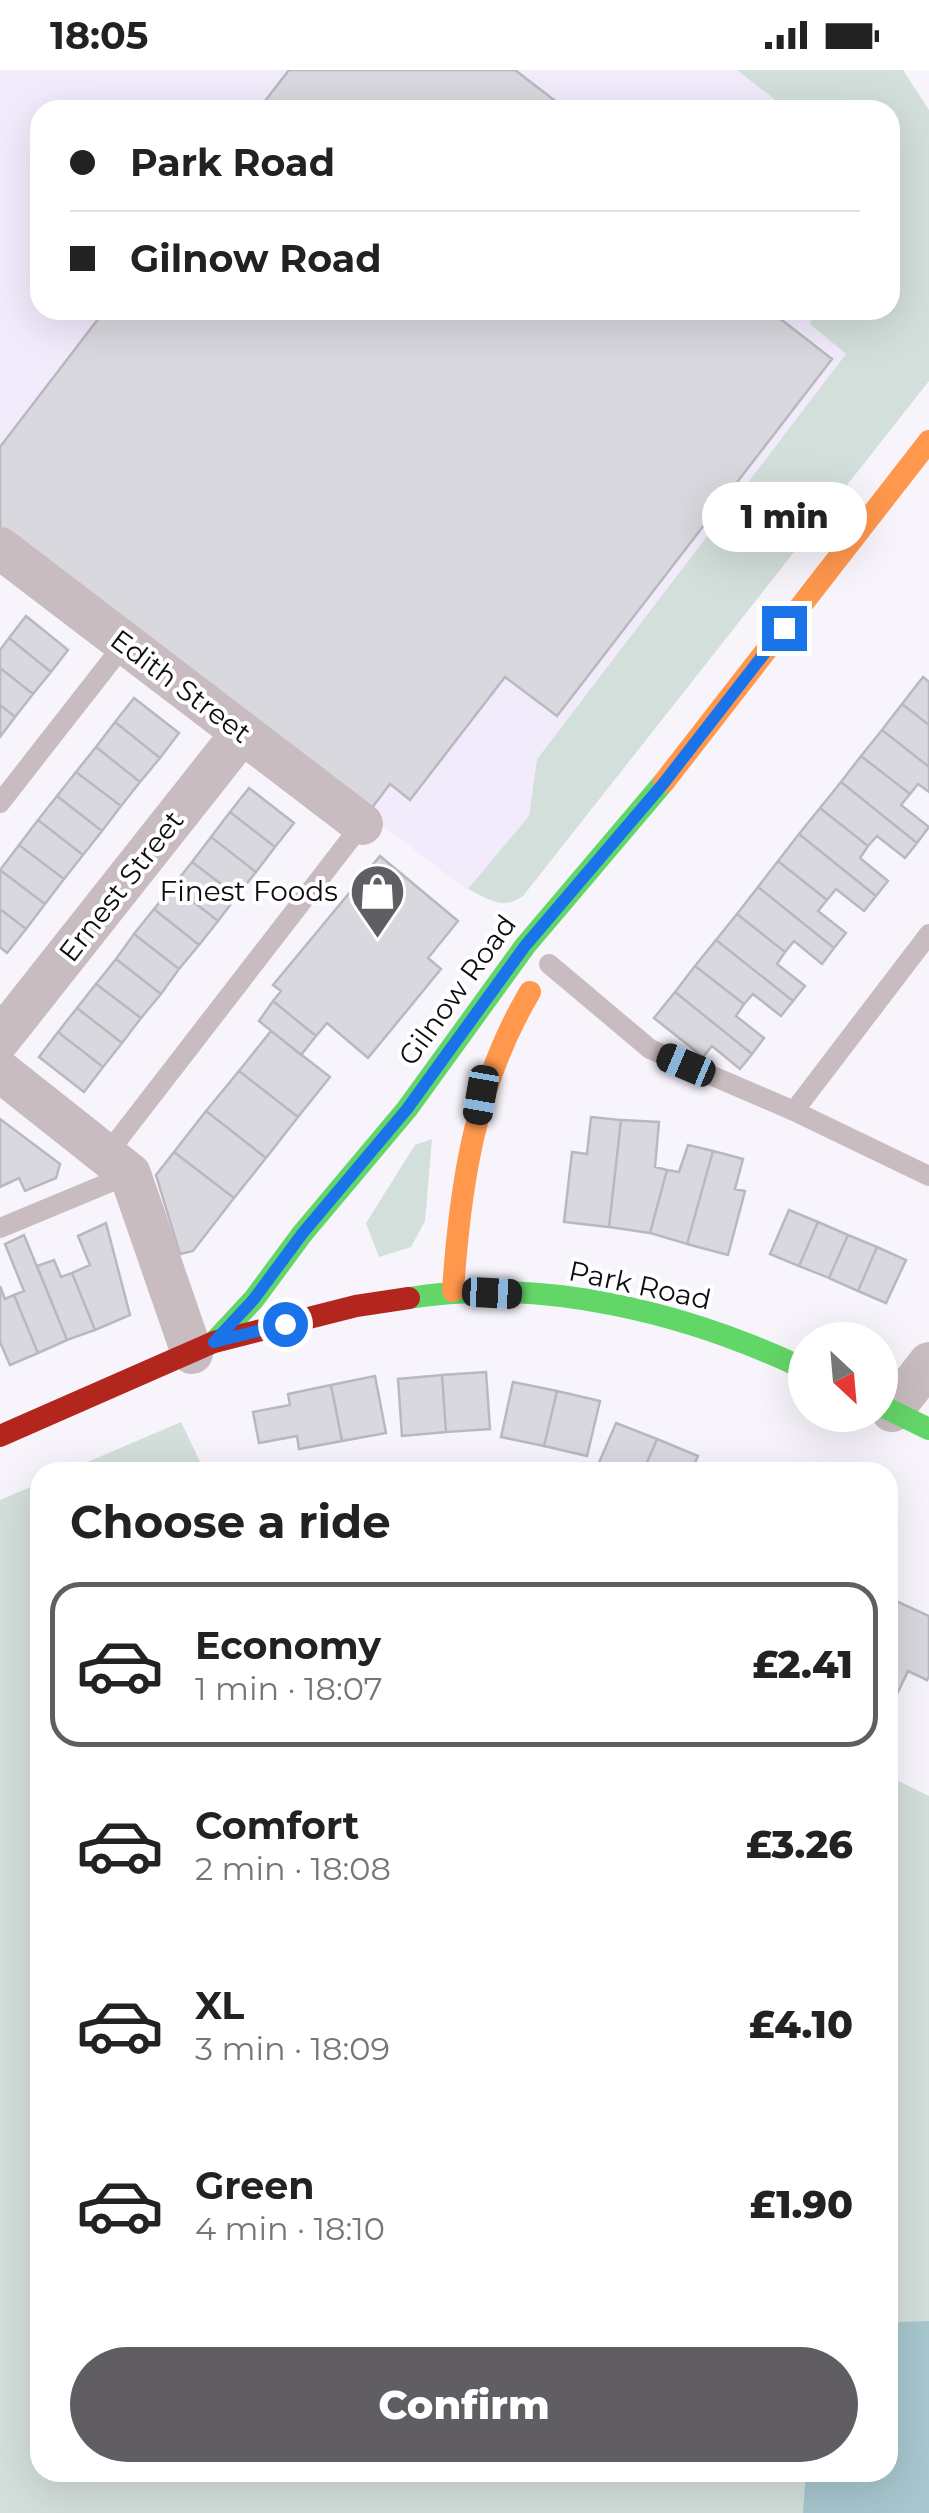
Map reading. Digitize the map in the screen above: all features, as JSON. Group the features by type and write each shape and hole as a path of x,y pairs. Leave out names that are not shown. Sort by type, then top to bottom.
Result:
{"main road":[{"name":"Gilnow Road","path":"203,1348 306,1242 525,946 663,784 929,440"},
{"name":"Gilnow Road","path":"580,915 663,784"},
{"path":"453,1291 456,1237 481,1095 511,1020 554,956"},
{"path":"334,1291 356,1306"},
{"name":"Park Road","path":"0,1436 203,1348 356,1306 453,1291 532,1294 611,1304 685,1322 788,1361"}],"street":[{"name":"Edith Street","path":"3,556 362,824"},
{"name":"Ernest Street","path":"0,1039 242,733"},
{"path":"0,1071 118,1164 203,1348"},
{"path":"900,1415 929,1363"}],"lane":[{"path":"0,803 125,644"},
{"path":"0,1228 118,1164 362,824"},
{"path":"794,1111 929,934"},
{"path":"554,956 650,1049 794,1111 929,1176"}],"shaded area":[{"path":"0,70 737,70 775,100 30,100 30,320 812,320 810,324 847,353 537,758 529,816 467,890 0,534"},
{"path":"737,70 903,70 929,110 929,381 523,896 508,903 496,902 468,889 529,816 537,759 846,354 810,324 812,320 900,320 900,100 775,100"},
{"path":"432,1139 425,1221 411,1247 379,1257 366,1223 415,1145"},
{"path":"181,1422 200,1462 87,1462"},
{"path":"30,1487 30,2482 898,2482 898,1781 929,1796 929,2513 0,2513 0,1500"}],"water":[{"path":"929,2321 929,2513 803,2513 805,2482 898,2482 898,2322"}],"building":[{"path":"289,70 515,70 554,100 266,100"},
{"path":"97,320 782,320 832,359 557,716 505,677 410,800 390,784 368,813 0,531 0,447"},
{"path":"26,616 68,650 51,672 9,638"},
{"path":"9,638 51,672 33,694 0,668 0,650"},
{"path":"0,668 33,694 15,717 0,705"},
{"path":"923,677 929,682 929,725 902,704"},
{"path":"134,698 179,733 160,758 115,722"},
{"path":"902,704 929,725 929,767 882,730"},
{"path":"0,705 15,717 0,737"},
{"path":"115,722 160,758 140,782 96,747"},
{"path":"882,730 929,767 929,792 918,784 910,794 861,756"},
{"path":"96,747 140,782 121,806 76,772"},
{"path":"861,756 910,794 901,805 929,827 917,843 841,782"},
{"path":"76,772 121,806 102,831 57,796"},
{"path":"841,782 917,843 905,858 877,836 868,846 820,808"},
{"path":"249,788 294,823 275,847 230,812"},
{"path":"57,796 102,831 83,855 38,820"},
{"path":"820,808 868,846 860,858 888,881 876,896 799,834"},
{"path":"230,812 275,847 256,872 211,837"},
{"path":"38,820 83,855 64,879 19,845"},
{"path":"799,834 876,896 864,911 836,889 827,900 778,861"},
{"path":"211,837 256,872 237,896 192,862"},
{"path":"19,845 64,879 45,904 0,870"},
{"name":"Finest Foods","path":"380,856 458,921 428,958 441,969 368,1058 327,1023 316,1036 273,1001 281,991 273,985"},
{"path":"778,861 827,900 818,911 846,933 834,948 758,887"},
{"path":"192,862 237,896 218,921 173,886"},
{"path":"0,870 45,904 26,929 0,909"},
{"path":"173,886 218,921 199,945 154,909"},
{"path":"758,887 834,948 822,964 794,941 785,952 737,914"},
{"path":"0,909 26,929 7,953 0,947"},
{"path":"154,909 199,945 179,969 134,934"},
{"path":"737,914 785,952 777,964 805,986 793,1001 716,940"},
{"path":"134,934 179,969 161,994 116,959"},
{"path":"716,940 793,1001 781,1016 753,994 744,1004 695,966"},
{"path":"116,959 161,994 141,1018 96,984"},
{"path":"695,966 744,1004 736,1016 764,1038 752,1054 675,992"},
{"path":"96,984 141,1018 122,1043 77,1008"},
{"path":"675,992 752,1054 740,1069 712,1046 703,1057 654,1018"},
{"path":"273,1001 316,1036 301,1055 259,1021"},
{"path":"77,1008 122,1043 103,1067 58,1032"},
{"path":"271,1031 330,1077 298,1117 239,1071"},
{"path":"58,1032 103,1067 84,1092 39,1057"},
{"path":"239,1071 298,1117 266,1158 206,1111"},
{"path":"206,1111 266,1158 234,1198 174,1152"},
{"path":"591,1117 621,1120 609,1227 564,1222 572,1152 587,1154"},
{"path":"0,1119 60,1164 56,1178 25,1191 19,1178 0,1187"},
{"path":"621,1120 659,1122 655,1167 667,1170 650,1233 609,1227"},
{"path":"688,1145 713,1151 687,1244 650,1233 667,1170 679,1172"},
{"path":"713,1151 743,1159 735,1189 745,1191 728,1255 687,1244"},
{"path":"174,1152 234,1198 193,1251 180,1254 156,1175"},
{"path":"789,1210 818,1222 799,1266 770,1254"},
{"path":"818,1222 848,1235 829,1278 799,1266"},
{"path":"106,1223 130,1315 95,1330 72,1273 90,1265 78,1236"},
{"path":"24,1235 67,1340 38,1353 14,1295 24,1291 5,1244"},
{"path":"848,1235 877,1247 858,1291 829,1278"},
{"path":"877,1247 906,1260 886,1303 858,1291"},
{"path":"54,1260 61,1277 72,1273 95,1330 67,1340 37,1266"},
{"path":"0,1286 5,1299 14,1295 38,1353 10,1365 0,1342"},
{"path":"486,1372 490,1429 446,1432 442,1375"},
{"path":"442,1375 446,1432 402,1436 398,1379"},
{"path":"375,1376 386,1433 342,1441 331,1385"},
{"path":"513,1382 557,1391 544,1446 501,1437"},
{"path":"331,1385 342,1441 299,1449 297,1436 259,1443 253,1412 290,1405 288,1394"},
{"path":"557,1391 600,1401 587,1456 544,1446"},
{"path":"616,1423 657,1439 647,1462 599,1462"},
{"path":"657,1439 698,1456 695,1462 647,1462"},
{"path":"898,1602 929,1616 929,1676 927,1680 908,1671 898,1692"}],"traffic: fast":[{"path":"214,1342 254,1299 302,1234 407,1109 525,946 664,782"},
{"path":"409,1298 510,1292 612,1304 711,1331 788,1362"},
{"path":"898,1414 929,1429"}],"traffic: slow":[{"path":"664,782 929,441"},
{"path":"453,1291 460,1212 483,1099 511,1027 530,992"}],"traffic: jam":[{"path":"0,1436 214,1342 356,1306 409,1298"}],"place":[{"name":"Finest Foods","path":"377,940"}],"route":[{"path":"285,1324 214,1342 254,1299 302,1234 407,1109 525,946 663,784 784,628"}]}
